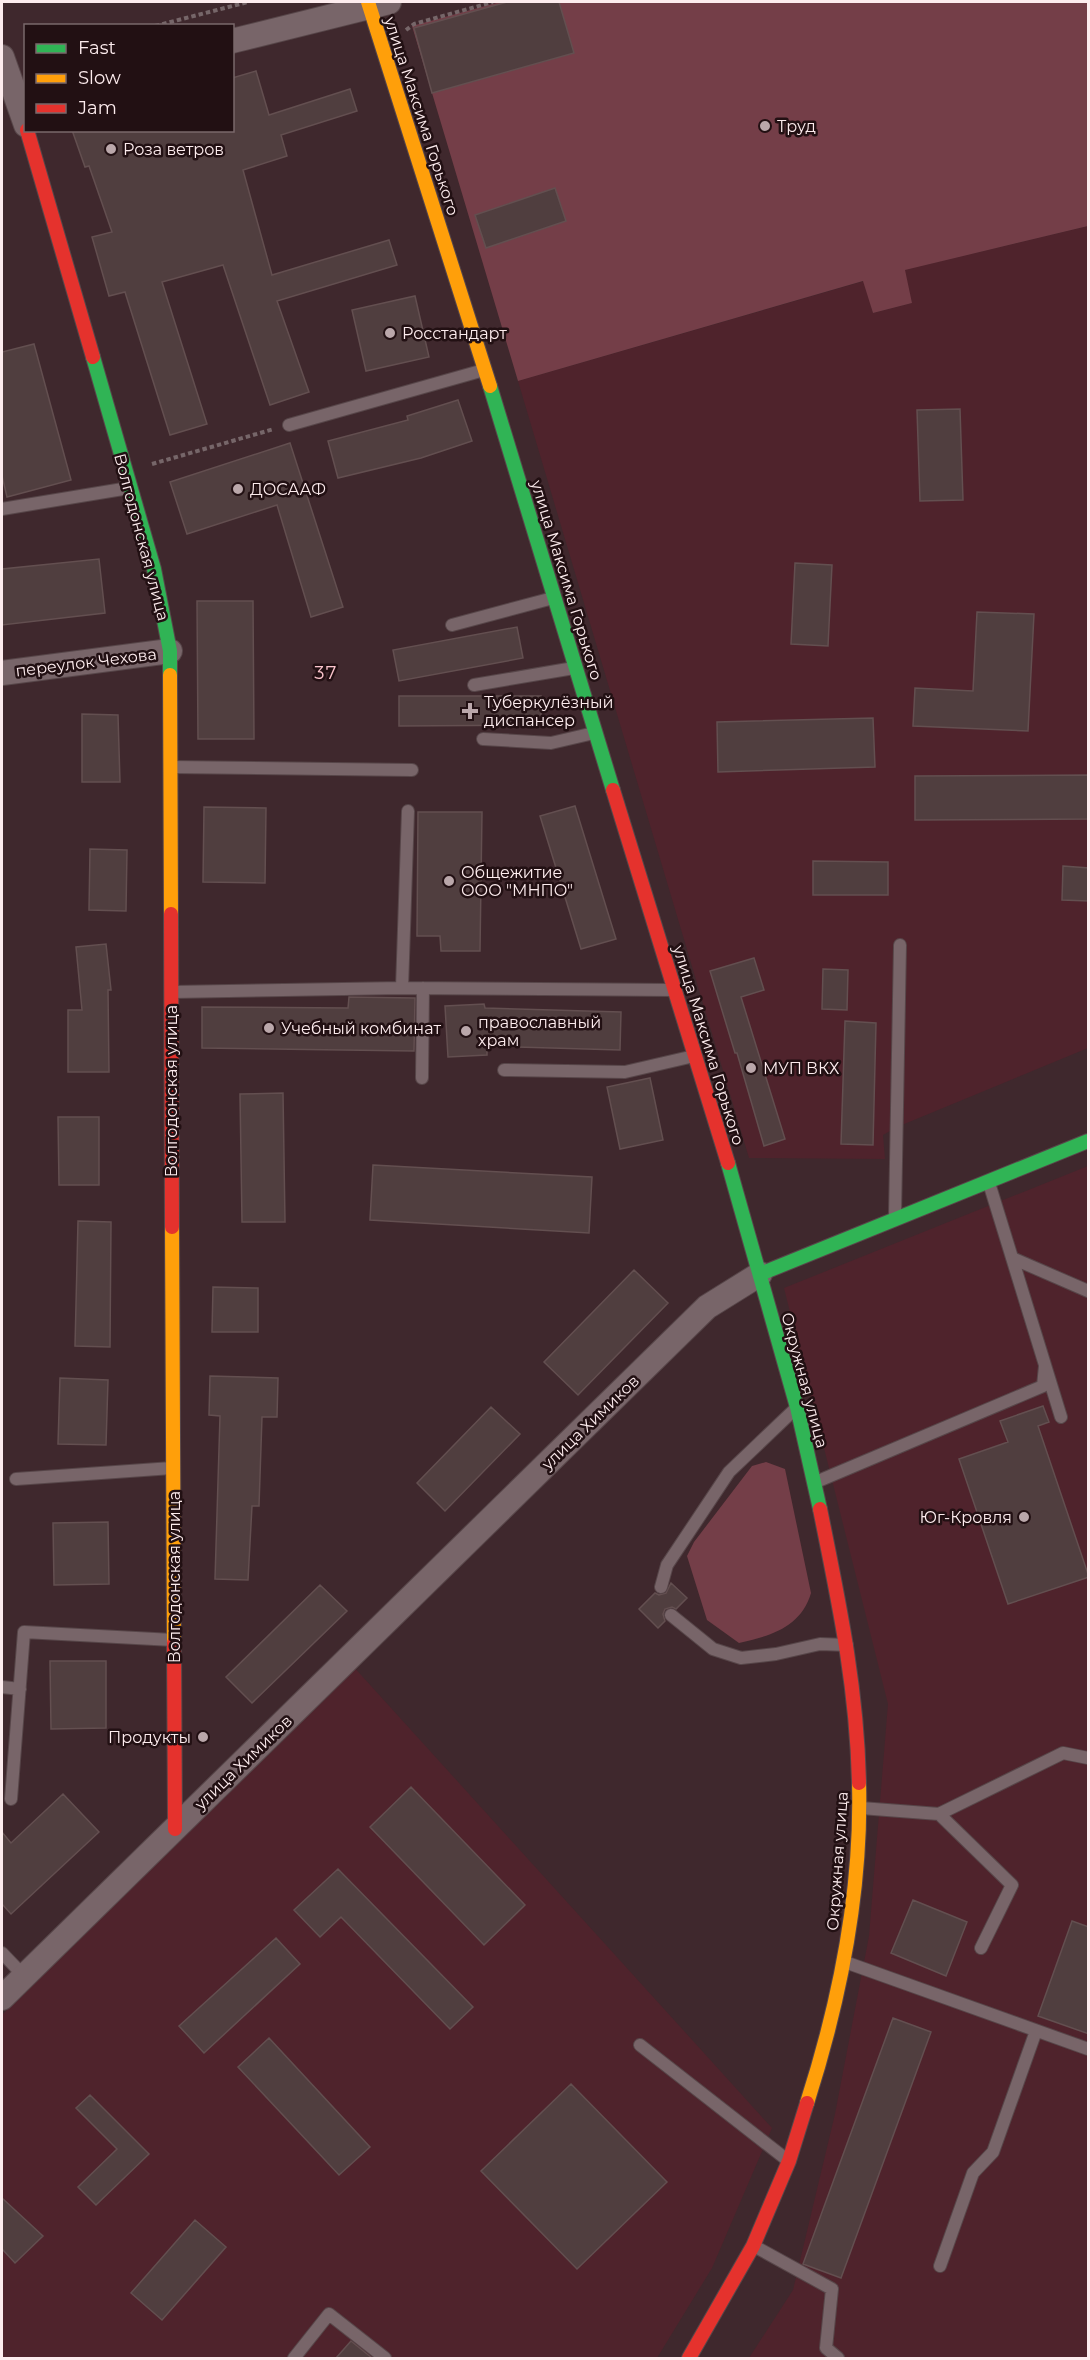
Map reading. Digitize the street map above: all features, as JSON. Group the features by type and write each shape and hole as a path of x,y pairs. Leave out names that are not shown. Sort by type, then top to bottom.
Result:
{"street":[{"path":"234,40 376,3"},
{"name":"улица Максима Горького","path":"376,3 760,1274"},
{"path":"2,57 15,102 24,121"},
{"name":"Волгодонская улица","path":"28,132 154,569 170,651 175,1829"},
{"name":"переулок Чехова","path":"2,673 170,651"},
{"name":"улица Химиков","path":"175,1829 707,1307 760,1274 1089,1141"},
{"name":"Окружная улица","path":"689,2358 753,2246 789,2161 827,2041 850,1925 860,1808 858,1724 848,1645 797,1407 760,1274"},
{"path":"2,1998 175,1829"}],"lane":[{"path":"290,425 485,370"},
{"path":"2,509 130,488"},
{"path":"452,625 555,597"},
{"path":"474,685 576,667"},
{"path":"483,739 551,743 596,732"},
{"path":"169,767 412,770"},
{"path":"402,988 408,811"},
{"path":"895,1218 900,945"},
{"path":"170,992 402,988 675,990"},
{"path":"422,1078 423,988"},
{"path":"504,1070 625,1072 695,1056"},
{"path":"988,1180 1061,1417"},
{"path":"1012,1258 1089,1291"},
{"path":"814,1483 1043,1386 1045,1366"},
{"path":"661,1587 667,1565 729,1472 797,1407"},
{"path":"16,1479 173,1467"},
{"path":"670,1615 713,1649 741,1658 776,1654 820,1644 848,1645"},
{"path":"11,1799 24,1632 174,1640"},
{"path":"2,1687 20,1689"},
{"path":"860,1808 939,1814 1063,1753 1089,1758"},
{"path":"939,1814 1012,1885 981,1948"},
{"path":"2,1953 24,1976"},
{"path":"843,1962 1089,2049"},
{"path":"940,2266 973,2173 993,2152 1036,2031"},
{"path":"640,2045 789,2161"},
{"path":"753,2246 832,2289 826,2348 838,2358"},
{"path":"294,2358 329,2314 385,2358"}],"path":[{"path":"163,24 248,2"},
{"path":"406,30 414,24 493,2"},
{"path":"126,471 290,425"}],"shaded area":[{"name":"Труд","path":"500,2 1088,2 1088,226 905,270 912,303 873,313 863,281 518,381 412,26"},
{"path":"1088,226 1088,1048 897,1127 883,1135 885,1159 749,1158 518,381 864,281 873,313 912,303 904,270"},
{"path":"1088,1166 1088,2358 749,2358 793,2290 835,2114 869,1936 888,1704 784,1288"},
{"path":"766,1462 785,1469 811,1593 806,1605 792,1622 773,1633 739,1643 707,1620 687,1556 694,1542 752,1466"},
{"path":"352,1665 772,2128 712,2268 657,2358 2,2358 2,2015"}],"building":[{"path":"507,2 559,2 574,53 432,93 414,28"},
{"path":"256,71 269,115 350,89 357,111 281,135 287,156 243,170 272,275 389,240 397,265 277,301 309,392 270,405 223,265 162,282 207,424 170,435 125,292 109,296 92,237 112,232 89,166 85,167 73,132 234,132 234,77"},
{"path":"555,188 566,221 486,248 475,215"},
{"name":"Росстандарт","path":"415,296 429,357 366,371 352,310"},
{"path":"34,344 71,480 7,497 2,476 2,352"},
{"path":"458,400 472,441 421,458 338,478 328,441 408,420 407,416"},
{"path":"960,409 963,500 920,501 917,410"},
{"name":"ДОСААФ","path":"290,443 343,607 311,617 277,505 187,534 170,482"},
{"path":"99,559 105,613 2,625 2,569"},
{"path":"795,563 832,565 828,646 791,644"},
{"path":"197,601 253,601 254,739 198,739"},
{"path":"977,612 1034,614 1028,731 913,726 915,688 973,691"},
{"path":"517,627 523,658 399,681 393,650"},
{"name":"Туберкулёзный диспансер","path":"399,696 541,696 541,725 399,726"},
{"path":"82,714 118,715 120,782 82,782"},
{"path":"873,718 875,767 718,772 717,722"},
{"path":"1089,775 1089,819 915,820 915,776"},
{"path":"575,806 616,939 581,949 540,816"},
{"path":"204,807 266,808 265,883 203,882"},
{"name":"Общежитие ООО \"МНПО\"","path":"418,812 482,812 480,951 441,951 440,936 417,936"},
{"path":"90,849 127,850 126,911 89,910"},
{"path":"813,861 888,862 888,895 813,895"},
{"path":"1063,866 1089,868 1089,901 1062,900"},
{"path":"106,944 111,990 108,990 109,1072 68,1072 68,1010 82,1010 76,947"},
{"name":"МУП ВКХ","path":"754,958 764,990 741,997 785,1139 764,1146 710,971"},
{"path":"823,969 848,970 847,1010 822,1009"},
{"path":"349,997 415,998 414,1051 202,1048 202,1007 348,1008"},
{"path":"484,1004 485,1008 621,1012 620,1050 487,1046 487,1055 448,1057 445,1006"},
{"path":"845,1021 876,1023 873,1145 841,1144"},
{"path":"650,1078 663,1140 620,1149 607,1087"},
{"path":"283,1093 285,1222 242,1222 240,1094"},
{"path":"58,1117 99,1117 99,1185 59,1185"},
{"path":"373,1165 592,1177 589,1233 370,1220"},
{"path":"78,1221 111,1222 110,1347 75,1346"},
{"path":"634,1270 668,1303 578,1395 544,1362"},
{"path":"213,1287 258,1288 258,1332 212,1332"},
{"path":"210,1376 278,1378 277,1417 262,1417 259,1506 252,1506 248,1580 215,1579 220,1416 209,1415"},
{"path":"60,1378 108,1380 106,1445 58,1444"},
{"name":"Юг-Кровля","path":"1043,1406 1049,1422 1038,1426 1089,1577 1008,1604 959,1459 1008,1442 1000,1421"},
{"path":"491,1407 520,1434 445,1511 417,1483"},
{"path":"108,1522 109,1584 54,1585 53,1523"},
{"path":"671,1583 687,1598 676,1609 672,1607 665,1609 663,1614 665,1621 658,1628 639,1609 655,1593 659,1595 666,1593"},
{"path":"320,1585 347,1611 252,1703 226,1677"},
{"path":"50,1661 106,1661 106,1728 51,1729"},
{"path":"411,1787 525,1905 484,1945 370,1827"},
{"path":"63,1794 99,1832 11,1914 2,1904 2,1832 11,1843"},
{"path":"338,1869 473,2007 450,2029 341,1917 320,1937 294,1910"},
{"path":"913,1900 967,1922 946,1976 891,1953"},
{"path":"1072,1921 1089,1927 1089,2034 1038,2016"},
{"path":"276,1938 300,1964 204,2053 179,2026"},
{"path":"893,2018 931,2032 841,2278 803,2264"},
{"path":"269,2038 370,2147 339,2175 238,2067"},
{"path":"571,2084 667,2182 577,2269 481,2171"},
{"path":"90,2095 149,2154 96,2205 78,2187 117,2149 76,2108"},
{"path":"2,2198 43,2236 15,2263 2,2249"},
{"path":"195,2220 226,2247 162,2320 131,2293"},
{"path":"351,2341 372,2358 336,2358"}],"traffic: fast":[{"path":"93,357 154,569 170,651 170,675"},
{"path":"490,386 613,790"},
{"path":"760,1274 1088,1141"},
{"path":"728,1163 797,1407 820,1509"}],"traffic: slow":[{"path":"368,2 490,386"},
{"path":"170,675 171,914"},
{"path":"172,1227 174,1643"},
{"path":"807,2103 839,1985 853,1905 859,1824 859,1783"}],"traffic: jam":[{"path":"28,132 93,357"},
{"path":"613,790 728,1163"},
{"path":"171,914 172,1227"},
{"path":"820,1509 851,1679 859,1783"},
{"path":"174,1643 175,1829"},
{"path":"689,2358 753,2246 789,2161 807,2103"}],"place":[{"name":"Труд","path":"765,126"},
{"name":"Роза ветров","path":"111,149"},
{"name":"Росстандарт","path":"390,333"},
{"name":"ДОСААФ","path":"238,489"},
{"name":"Туберкулёзный диспансер","path":"470,711"},
{"name":"Общежитие ООО \"МНПО\"","path":"449,881"},
{"name":"Учебный комбинат","path":"269,1028"},
{"name":"православный храм","path":"466,1031"},
{"name":"МУП ВКХ","path":"751,1068"},
{"name":"Юг-Кровля","path":"1024,1517"},
{"name":"Продукты","path":"203,1737"}],"district":[{"name":"37","path":"326,673"}]}
